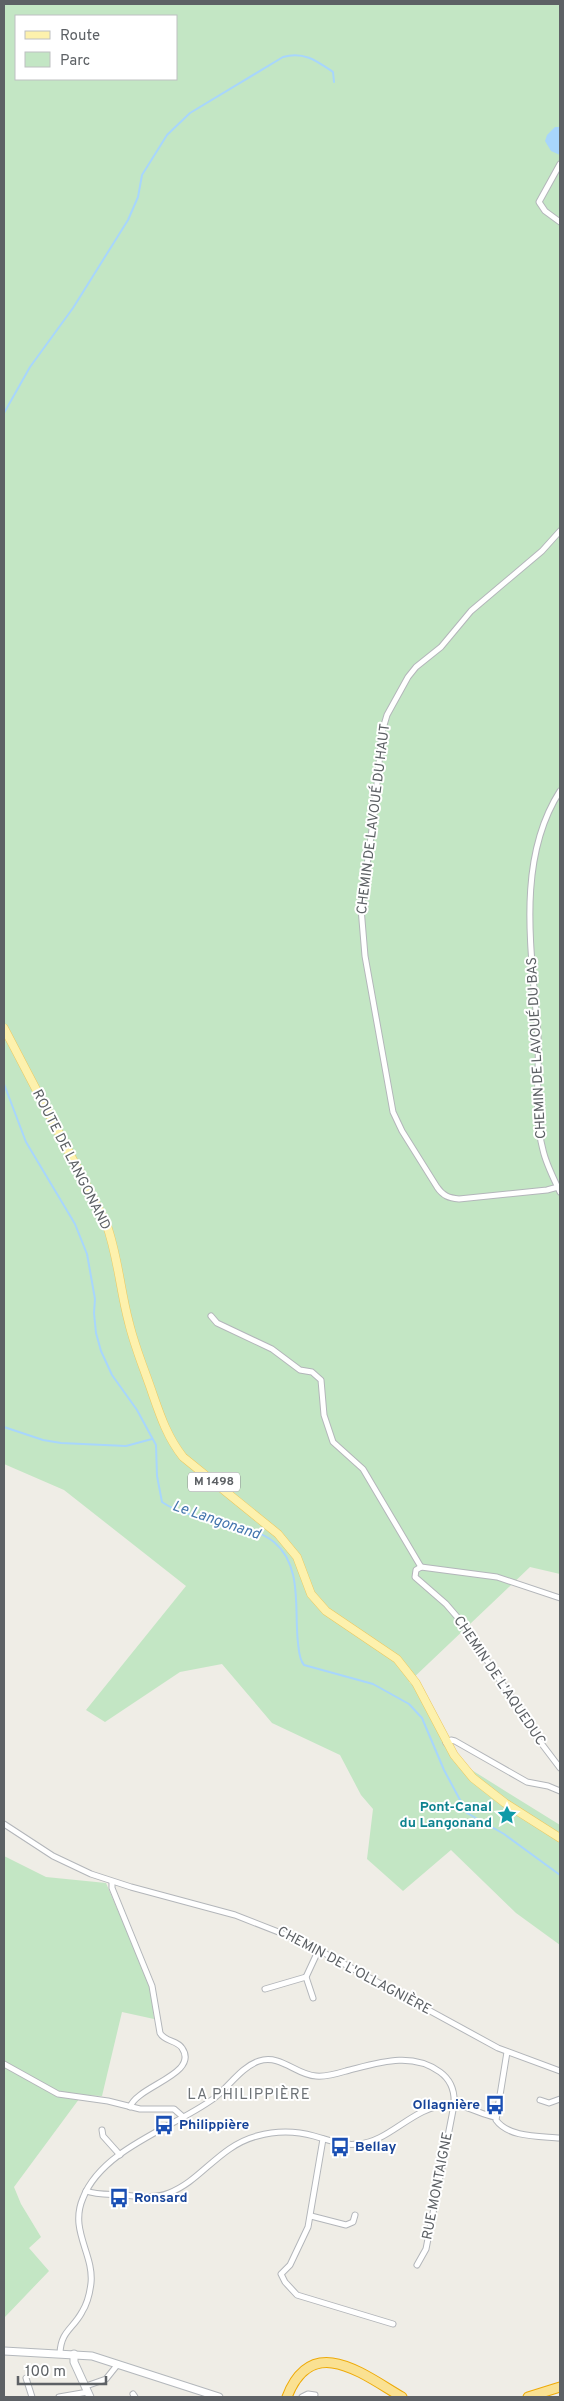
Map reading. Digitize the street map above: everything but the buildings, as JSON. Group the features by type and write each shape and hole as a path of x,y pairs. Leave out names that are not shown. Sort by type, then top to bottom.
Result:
{"highway":[{"path":"287,2397 294,2382 306,2370 323,2362 335,2362 358,2371 402,2397"},
{"path":"528,2397 560,2387"}],"main road":[{"name":"ROUTE DE LANGONAND","path":"4,1028 49,1119 106,1223 115,1251 136,1347 174,1446 183,1456 284,1540 297,1557 311,1594 317,1603 397,1659 416,1683 446,1742 462,1767 489,1792 560,1838"}],"street":[{"path":"560,164 539,202 545,211 560,222"},
{"name":"CHEMIN DE LAVOUÉ DU HAUT","path":"559,1190 460,1199 449,1198 442,1194 437,1187 402,1131 393,1112 365,956 361,908 374,815 382,732 392,703 416,667 441,647 471,611 542,551 560,531"},
{"name":"CHEMIN DE LAVOUÉ DU BAS","path":"559,1190 543,1152 538,1119 538,1040 529,920 532,877 540,839 550,809 560,791"},
{"name":"CHEMIN DE L'AQUEDUC","path":"210,1316 217,1323 272,1349 300,1370 318,1375 321,1380 324,1415 333,1442 363,1469 421,1567 416,1570 415,1577 446,1604 471,1633 492,1669 513,1697 551,1758 560,1768"},
{"path":"421,1567 497,1577 560,1598"},
{"path":"446,1742 455,1741 527,1782 548,1786 560,1791"},
{"name":"CHEMIN DE L'OLLAGNIÈRE","path":"4,1824 53,1856 112,1882 235,1915 276,1929 319,1950 507,2052 560,2070"},
{"path":"112,1882 112,1888 152,1986 160,2033 164,2038 180,2046 185,2055 183,2064 175,2074 141,2092 133,2100 130,2107"},
{"path":"313,1998 306,1977 319,1950"},
{"path":"265,1989 306,1977"},
{"path":"495,2117 507,2052"},
{"path":"60,2354 63,2336 83,2310 91,2282 78,2219 79,2209 86,2191 98,2173 120,2155 182,2116 212,2100 250,2065 265,2060 275,2060 310,2075 322,2076 387,2061 415,2061 433,2068 447,2079 453,2089 454,2105"},
{"path":"4,2064 58,2094 108,2101 150,2110 174,2109 182,2116"},
{"path":"540,2100 549,2103 560,2100"},
{"path":"86,2191 158,2196 176,2190 224,2152 247,2139 282,2132 306,2134 344,2144 367,2143 429,2109 454,2105 474,2109 495,2117 502,2127 514,2132 560,2138"},
{"name":"RUE MONTAIGNE","path":"417,2265 426,2249 454,2105"},
{"path":"102,2130 104,2136 120,2155"},
{"path":"323,2139 308,2227 290,2265 281,2274 285,2282 297,2295 393,2324"},
{"path":"311,2216 346,2225 353,2222 355,2215"},
{"path":"4,2351 92,2356 218,2397"},
{"path":"74,2354 74,2362 89,2391"},
{"path":"59,2397 89,2391 106,2379 118,2364"},
{"path":"26,2378 32,2397"},
{"path":"302,2397 308,2394 315,2395"}],"green space":[{"path":"4,4 560,4 560,1574 530,1567 409,1682 420,1691 462,1764 560,1825 560,1945 516,1913 451,1850 403,1891 367,1859 373,1809 361,1795 340,1755 272,1723 222,1664 180,1672 105,1722 86,1710 186,1586 64,1490 4,1464"},
{"path":"4,1856 46,1877 106,1883 151,1987 154,2019 122,2012 102,2096 82,2095 14,2187 21,2204 41,2237 29,2248 49,2271 4,2318"}],"water":[{"path":"555,127 560,127 560,155 551,151 545,141 547,135"}],"waterway":[{"path":"4,413 30,367 73,308 128,220 138,197 142,175 167,135 190,113 283,57 297,55 310,58 333,72 334,82"},
{"name":"Le Langonand","path":"4,1084 26,1142 75,1224 87,1254 95,1299 96,1333 101,1351 112,1375 137,1410 156,1445 157,1476 162,1502 189,1514 249,1529 274,1542 283,1552 293,1576 297,1630 302,1663 373,1684 409,1704 422,1718 444,1770 467,1813 504,1834 560,1875"},
{"path":"4,1427 43,1440 61,1443 126,1446 152,1439"}],"place":[{"name":"Pont-Canal du Langonand","path":"507,1815"},
{"name":"Ollagnière","path":"495,2105"},
{"name":"Philippière","path":"164,2125"},
{"name":"Bellay","path":"340,2147"},
{"name":"Ronsard","path":"119,2198"}],"district":[{"name":"LA PHILIPPIÈRE","path":"249,2095"}]}
